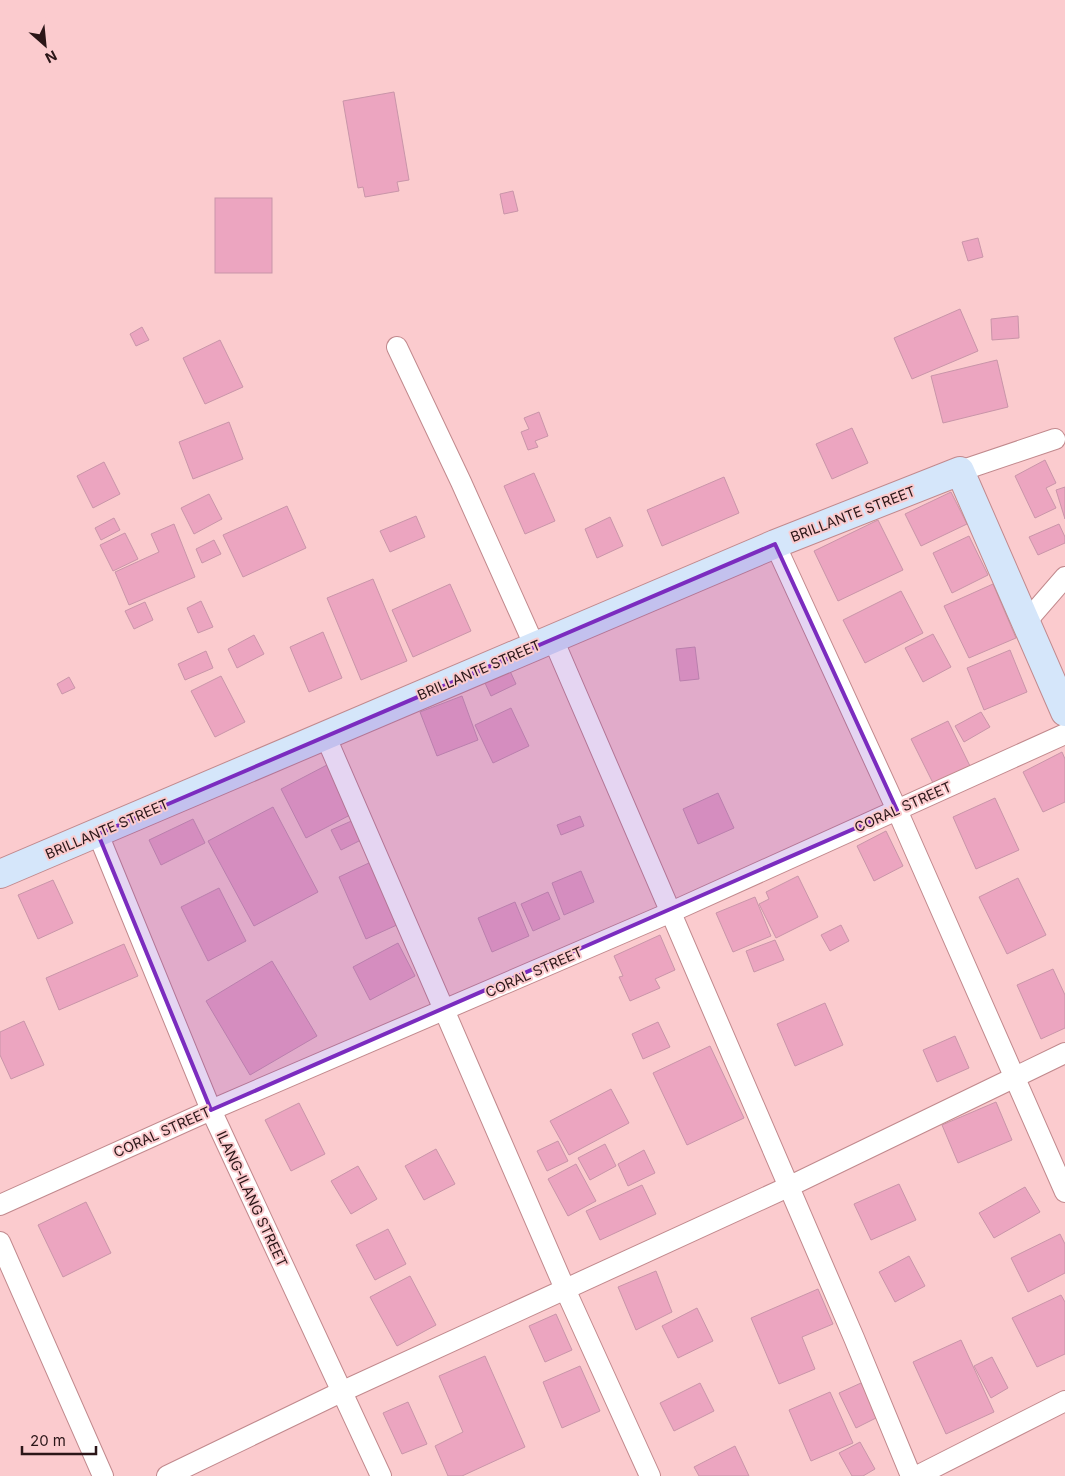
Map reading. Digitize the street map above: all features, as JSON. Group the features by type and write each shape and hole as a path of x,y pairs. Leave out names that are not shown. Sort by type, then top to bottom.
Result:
{"street":[{"path":"397,347 544,643 669,913 854,1338 911,1476"},
{"path":"1055,438 960,472 1065,712"},
{"name":"BRILLANTE STREET","path":"0,874 98,834 325,735 775,544 960,472"},
{"path":"775,544 897,810 1065,1192"},
{"path":"1026,622 1065,577"},
{"name":"CORAL STREET","path":"0,1205 211,1110 669,913 1065,734"},
{"path":"325,735 565,1289 650,1476"},
{"name":"ILANG-ILANG STREET","path":"98,834 211,1110 381,1476"},
{"path":"167,1476 341,1392 788,1187 1065,1053"},
{"path":"0,1242 102,1476"},
{"path":"917,1476 1065,1401"}],"highlighted area":[{"path":"775,544 897,810 211,1110 98,834"}],"building":[{"path":"394,92 409,180 397,182 399,191 365,197 363,187 358,188 343,101"},
{"path":"513,191 518,211 504,214 500,194"},
{"path":"215,198 272,198 272,273 215,273"},
{"path":"978,238 983,257 968,261 962,242"},
{"path":"960,309 978,351 912,379 894,338"},
{"path":"1018,316 1019,338 992,340 991,319"},
{"path":"142,327 149,340 136,346 130,334"},
{"path":"220,340 243,387 205,404 183,358"},
{"path":"997,360 1008,407 943,423 931,376"},
{"path":"539,412 548,436 535,441 538,447 528,450 521,432 529,429 524,418"},
{"path":"229,422 243,459 193,479 179,442"},
{"path":"852,428 868,463 832,479 816,444"},
{"path":"1045,460 1056,483 1046,488 1056,508 1035,518 1015,476"},
{"path":"104,462 120,494 93,508 77,476"},
{"path":"534,473 555,521 525,534 504,486"},
{"path":"724,477 739,513 662,546 647,510"},
{"path":"1065,487 1065,519 1056,490"},
{"path":"951,492 967,524 921,546 905,514"},
{"path":"209,494 222,519 194,534 181,508"},
{"path":"287,506 306,548 243,577 223,535"},
{"path":"416,516 425,537 390,552 380,531"},
{"path":"610,517 623,546 597,558 585,529"},
{"path":"114,518 120,530 101,540 95,528"},
{"path":"878,520 903,570 838,601 814,551"},
{"path":"174,524 195,577 129,605 115,572 159,552 151,534"},
{"path":"1059,524 1065,537 1065,543 1038,555 1029,537"},
{"path":"125,533 138,559 113,571 100,545"},
{"path":"969,536 988,575 952,593 933,553"},
{"path":"214,540 221,554 202,563 196,549"},
{"path":"373,579 407,661 361,680 327,598"},
{"path":"450,584 471,631 413,657 392,610"},
{"path":"993,584 1016,638 969,658 944,606"},
{"path":"901,591 923,633 865,663 843,620"},
{"path":"201,601 213,627 198,633 187,608"},
{"path":"145,602 153,620 134,629 125,611"},
{"path":"323,632 342,678 309,692 290,647"},
{"path":"933,634 951,667 923,682 905,648"},
{"path":"254,635 264,654 237,668 228,649"},
{"path":"695,647 699,679 680,681 676,649"},
{"path":"1010,650 1027,692 984,710 967,668"},
{"path":"206,651 213,668 185,680 178,664"},
{"path":"510,671 516,684 491,696 485,683"},
{"path":"221,676 245,722 215,737 191,691"},
{"path":"69,677 75,688 62,694 57,684"},
{"path":"462,696 478,740 437,756 420,712"},
{"path":"511,708 529,746 493,763 475,725"},
{"path":"981,712 990,727 964,742 955,726"},
{"path":"948,721 970,766 933,783 911,739"},
{"path":"1062,752 1065,759 1065,802 1043,812 1023,772"},
{"path":"327,765 352,814 306,838 281,789"},
{"path":"718,793 734,828 698,844 683,809"},
{"path":"995,798 1019,850 976,869 953,817"},
{"path":"273,807 318,892 254,926 208,841"},
{"path":"580,816 584,826 561,835 557,825"},
{"path":"193,819 205,843 161,865 149,840"},
{"path":"356,819 365,838 341,850 331,830"},
{"path":"886,831 903,866 874,881 857,846"},
{"path":"371,862 399,924 366,939 339,877"},
{"path":"581,871 594,902 564,915 552,883"},
{"path":"798,876 818,917 776,938 759,904 769,899 766,892"},
{"path":"1018,878 1046,935 1007,954 979,897"},
{"path":"53,880 73,923 38,939 18,895"},
{"path":"219,888 246,941 208,961 181,907"},
{"path":"548,892 560,919 533,931 521,904"},
{"path":"755,897 771,936 733,952 716,913"},
{"path":"515,902 529,936 492,952 478,918"},
{"path":"841,925 849,941 830,951 821,935"},
{"path":"660,935 675,970 655,979 660,988 630,1001 619,977 623,976 614,956"},
{"path":"775,940 784,960 754,972 746,951"},
{"path":"398,943 415,976 370,1000 353,967"},
{"path":"124,944 138,976 59,1010 46,978"},
{"path":"272,961 317,1036 250,1075 206,1001"},
{"path":"1053,969 1065,995 1065,1028 1041,1039 1017,985"},
{"path":"825,1003 843,1045 795,1066 777,1024"},
{"path":"24,1021 44,1065 11,1079 0,1055 0,1032"},
{"path":"658,1022 670,1047 643,1059 632,1034"},
{"path":"955,1036 969,1068 937,1082 923,1050"},
{"path":"710,1046 744,1118 687,1145 653,1073"},
{"path":"611,1089 629,1123 569,1155 550,1121"},
{"path":"996,1102 1012,1140 958,1163 942,1125"},
{"path":"299,1103 325,1154 291,1171 265,1120"},
{"path":"558,1141 568,1161 547,1171 537,1151"},
{"path":"605,1144 616,1166 590,1180 578,1158"},
{"path":"436,1149 455,1184 424,1200 405,1166"},
{"path":"644,1150 655,1173 628,1186 618,1164"},
{"path":"576,1164 596,1201 568,1216 548,1179"},
{"path":"358,1166 377,1199 351,1214 331,1181"},
{"path":"899,1184 916,1220 871,1240 854,1204"},
{"path":"642,1185 656,1214 600,1240 586,1211"},
{"path":"1025,1187 1040,1212 994,1238 979,1213"},
{"path":"86,1202 111,1253 63,1277 38,1225"},
{"path":"388,1229 406,1264 375,1280 356,1245"},
{"path":"1060,1234 1065,1244 1065,1273 1028,1292 1011,1258"},
{"path":"909,1256 925,1286 895,1302 879,1272"},
{"path":"656,1271 672,1312 636,1330 618,1287"},
{"path":"410,1276 436,1325 397,1346 370,1297"},
{"path":"818,1289 833,1324 802,1337 815,1369 779,1384 751,1318"},
{"path":"1061,1295 1065,1302 1065,1354 1037,1367 1012,1318"},
{"path":"697,1308 713,1341 678,1358 662,1326"},
{"path":"556,1314 572,1350 545,1362 529,1326"},
{"path":"961,1340 994,1412 946,1434 913,1362"},
{"path":"485,1356 525,1447 462,1476 448,1476 435,1446 463,1432 439,1376"},
{"path":"992,1357 1008,1388 991,1398 974,1366"},
{"path":"580,1366 600,1411 562,1428 543,1382"},
{"path":"700,1383 714,1411 674,1431 660,1403"},
{"path":"861,1383 878,1417 856,1428 839,1393"},
{"path":"830,1392 853,1443 811,1461 789,1410"},
{"path":"408,1402 427,1444 402,1454 383,1413"},
{"path":"860,1442 875,1469 863,1476 852,1476 839,1453"},
{"path":"735,1446 749,1476 699,1476 694,1467"}]}
